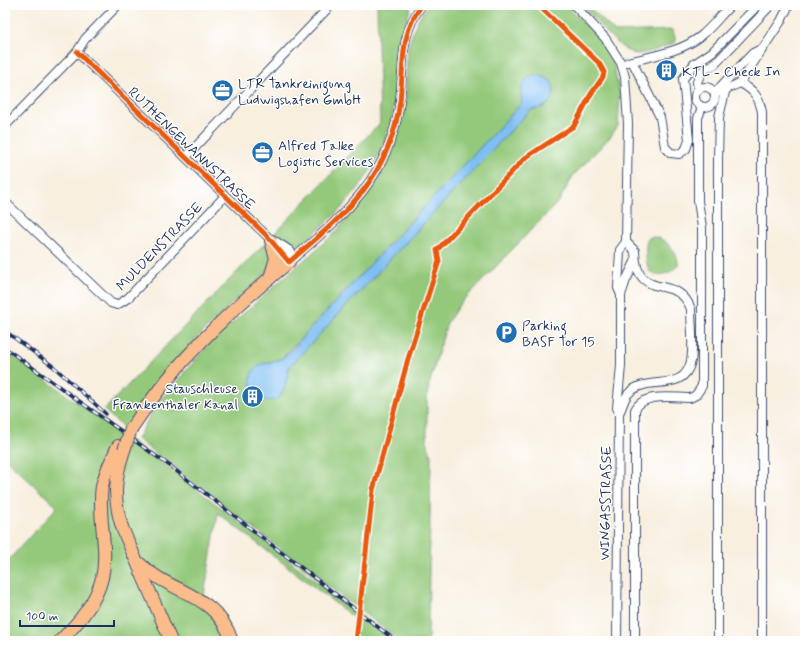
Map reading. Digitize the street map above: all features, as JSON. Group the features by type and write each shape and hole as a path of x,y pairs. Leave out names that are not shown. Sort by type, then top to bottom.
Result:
{"highway":[{"path":"269,239 276,258 270,278"},
{"path":"60,641 91,605 102,578 105,546 102,513 102,487 110,462 121,448 131,429 168,376 217,325 292,259"},
{"path":"121,448 115,500 123,530 171,641"},
{"path":"136,560 151,574 164,582 203,601 222,620 232,641"},
{"path":"55,641 70,631"}],"street":[{"path":"5,126 77,52 85,39 118,5"},
{"path":"186,157 331,5"},
{"path":"292,259 350,208 360,196 377,170 386,151 396,119 401,90 403,51 406,37 411,22 422,5"},
{"path":"574,5 598,29 621,63 626,85 628,124 626,242 620,250 618,288 621,295"},
{"path":"621,63 655,56 693,42 702,36 731,5"},
{"path":"632,61 660,117 666,147 671,153 679,154 686,149 689,140 683,79 694,64 712,52 758,5"},
{"path":"719,118 695,100 698,90 697,82 702,72 714,65 771,5"},
{"path":"715,94 725,92 740,84 781,21 789,5"},
{"path":"635,641 635,410 637,405 647,399 690,398 696,395 702,386 702,227 698,201 698,118 706,107 714,103 715,94 721,86 753,53 762,48"},
{"name":"RUTHENGEWANNSTRASSE","path":"77,52 269,239 292,259"},
{"path":"740,84 755,93 759,100 762,112 762,641"},
{"path":"698,90 707,87 715,94"},
{"path":"718,641 719,118 725,92"},
{"name":"MULDENSTRASSE","path":"5,202 111,303 118,305 128,298 225,196"},
{"path":"619,413 617,408 621,366 621,295 626,280 635,262 635,251 626,242"},
{"name":"WINGASSTRASSE","path":"617,641 619,413 629,393 651,382 674,380 685,375 689,369 691,360 691,309 688,301 683,295 664,287 651,285 641,278 635,262"}],"green space":[{"path":"377,5 411,5 398,42 393,109 384,144 367,176 344,205 332,218 306,240 291,246 280,241 273,235 380,123"},
{"path":"428,5 566,5 597,36 612,59 620,95 618,126 611,136 573,176 559,201 459,305 447,323 429,385 427,400 427,442 431,455 428,641 400,641 137,439 154,409 212,341 335,233 374,186 381,174 398,134 406,97 407,57 409,44 417,21","holes":["540,75 551,81 549,103 544,107 530,110 290,366 285,386 262,364 282,358 309,330 522,103 521,95"]},
{"path":"581,5 587,5 615,32 673,30 676,42 657,50 637,54 630,52 615,41"},
{"path":"651,237 661,239 673,250 678,260 678,265 672,271 660,275 649,271 646,259 646,247 647,239"},
{"path":"265,243 271,249 272,263 265,275 240,296 197,338 124,428 104,410"},
{"path":"5,351 169,468 394,641 354,641 357,620 218,513 203,601 232,641 5,641 5,564 57,507 5,458"}],"water":[{"path":"533,75 540,75 551,81 554,93 550,102 536,109 530,110 290,366 281,395 275,400 269,401 257,395 253,390 251,383 251,377 254,370 260,365 278,361 293,349 309,330 522,103 522,87 526,80"}],"railway":[{"path":"5,331 54,367 106,414"},
{"path":"5,348 170,466 396,641"}],"cycle path":[{"path":"77,52 268,237 289,262 346,211 375,173 386,152 395,128 400,101 406,39 409,27 422,5"},
{"path":"356,641 373,490 408,359 439,261 437,250 525,158 574,126 591,94 603,77 604,72 599,63 538,5"}],"place":[{"name":"KTL - Check In","path":"666,71"},
{"name":"LTR Tankreinigung Ludwigshafen GmbH","path":"223,91"},
{"name":"Alfred Talke Logistic Services","path":"262,153"},
{"name":"Parking BASF Tor 15","path":"506,333"},
{"name":"Stauschleuse Frankenthaler Kanal","path":"253,396"}]}
